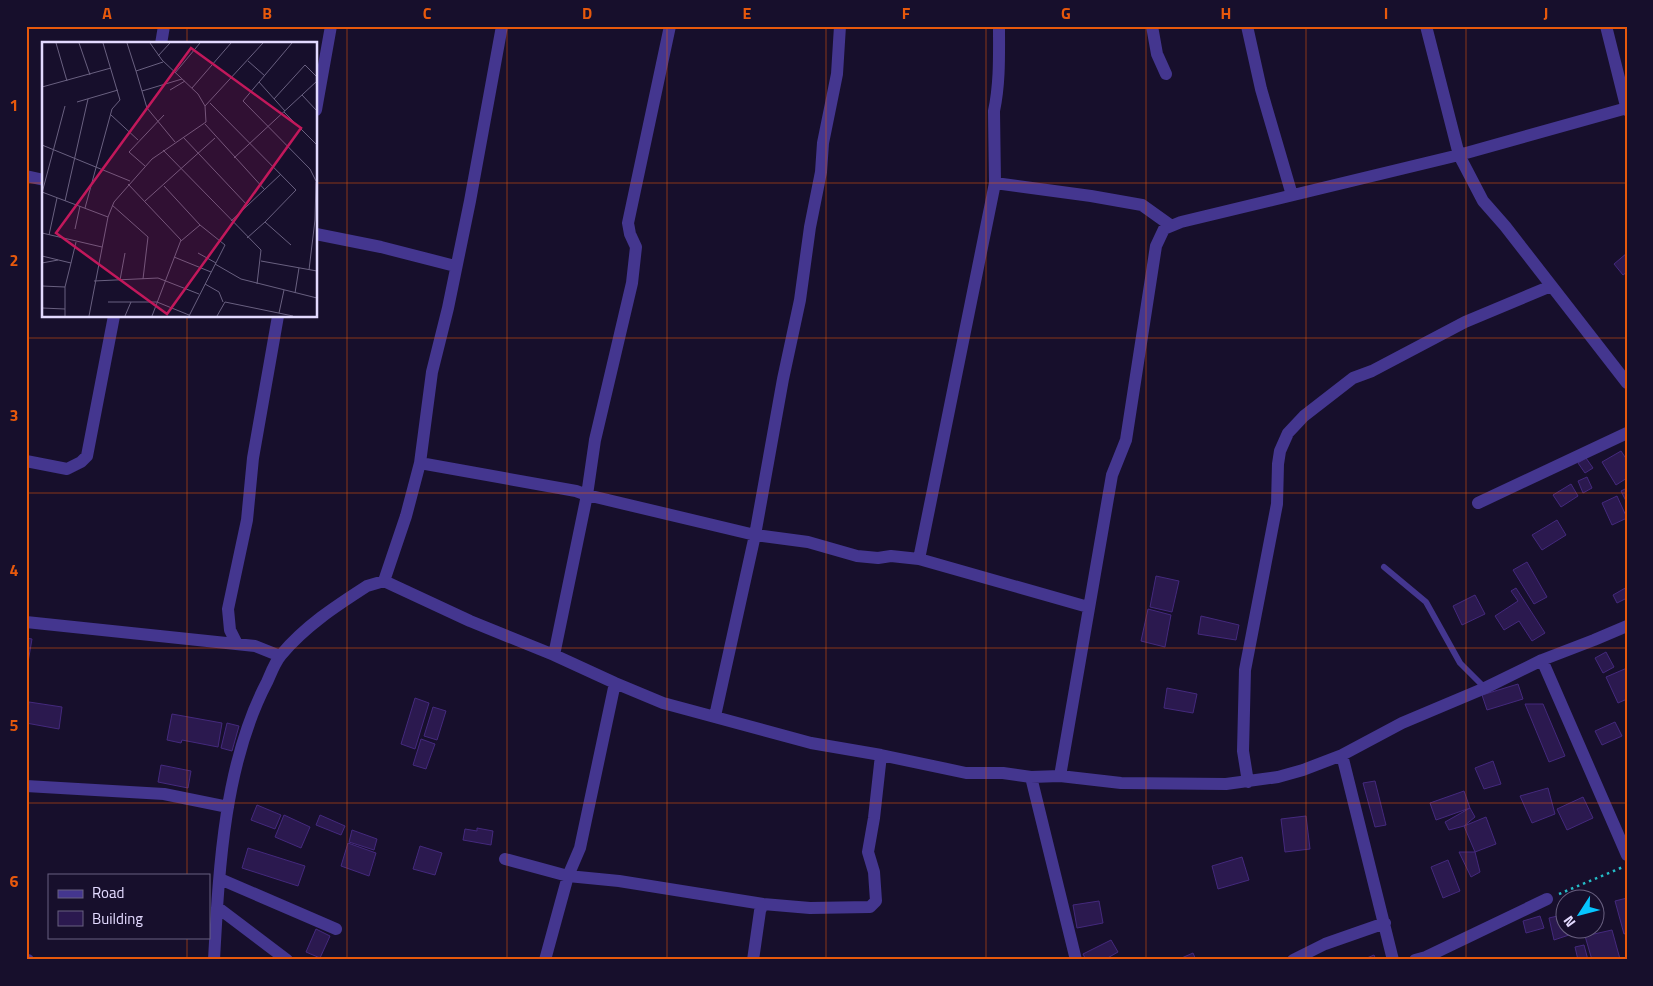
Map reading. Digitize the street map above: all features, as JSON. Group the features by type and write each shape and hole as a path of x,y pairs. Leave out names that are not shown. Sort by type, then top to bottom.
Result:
{"street":[{"path":"161,42 164,26"},
{"path":"318,99 331,26"},
{"path":"384,581 406,516 420,463 432,372 448,308 455,266 470,200 502,26"},
{"path":"554,655 587,495 595,440 632,283 636,248 628,223 670,26"},
{"path":"715,716 755,536 783,379 800,300 810,227 821,172 823,143 837,74 840,26"},
{"path":"919,559 995,183 994,111 999,60 999,26"},
{"path":"1152,26 1157,54 1166,74"},
{"path":"1247,26 1261,89 1292,195"},
{"path":"1426,26 1460,155 1483,201 1505,226 1627,383"},
{"path":"1060,776 1112,475 1126,440 1156,246 1164,230 1170,226 1292,195 1460,155 1626,109 1606,26"},
{"path":"26,176 42,180"},
{"path":"995,183 1142,205 1170,226"},
{"path":"318,234 381,247 455,266"},
{"path":"1248,782 1243,751 1242,724 1245,670 1277,504 1280,451 1288,433 1304,416 1353,378 1372,371 1465,322 1550,286"},
{"path":"26,461 67,469 81,462 87,456 114,318"},
{"path":"237,644 230,630 228,609 247,520 252,458 278,318"},
{"path":"1478,503 1627,432"},
{"path":"420,463 576,491 755,536 808,542 857,556 878,558 892,556 919,559 1088,607"},
{"path":"214,960 217,907 228,807 239,751 260,696 280,656 316,620 367,586 384,581 470,621 554,655 663,703 811,742 966,773 1003,773 1031,777 1060,776 1122,783 1198,785 1248,782 1278,777 1303,770 1342,754 1402,723 1485,688 1542,660 1627,626"},
{"path":"26,622 255,646 280,656"},
{"path":"1542,660 1622,831 1627,855"},
{"path":"545,960 568,876 580,848 615,683"},
{"path":"1342,754 1379,907 1394,960"},
{"path":"504,859 568,876 619,881 763,904 810,908 870,907 876,901 874,872 868,852 881,755"},
{"path":"1031,777 1076,960"},
{"path":"26,786 164,794 228,807"},
{"path":"220,879 336,929"},
{"path":"1415,960 1547,899"},
{"path":"753,960 760,911 763,904"},
{"path":"217,907 287,960"},
{"path":"1293,960 1325,944 1385,923"}],"lane":[{"path":"1384,567 1426,602 1460,663 1485,688"}],"path":[{"path":"1547,899 1627,866"}],"building":[{"path":"1627,253 1627,272 1623,275 1614,264"},
{"path":"1621,451 1627,460 1627,478 1616,485 1602,462"},
{"path":"1586,458 1593,468 1585,473 1578,463"},
{"path":"1587,477 1592,488 1583,493 1578,481"},
{"path":"1571,484 1578,496 1561,507 1553,495"},
{"path":"1627,488 1627,503 1621,491"},
{"path":"1617,496 1627,518 1612,525 1602,503"},
{"path":"1557,520 1566,535 1542,550 1532,535"},
{"path":"1527,562 1547,597 1534,604 1513,570"},
{"path":"1156,576 1179,581 1172,612 1150,607"},
{"path":"1627,587 1627,598 1617,603 1613,595"},
{"path":"1516,588 1545,633 1532,641 1519,621 1504,630 1495,616 1518,601 1511,591"},
{"path":"1475,595 1485,614 1462,625 1453,606"},
{"path":"1148,609 1171,615 1165,647 1141,641"},
{"path":"1201,616 1239,625 1236,640 1198,634"},
{"path":"26,638 32,639 26,674"},
{"path":"1606,652 1614,667 1603,673 1595,658"},
{"path":"1627,668 1627,699 1618,703 1606,677"},
{"path":"1518,684 1523,699 1487,710 1482,695"},
{"path":"1167,688 1197,694 1193,713 1164,708"},
{"path":"415,698 429,703 415,749 401,744"},
{"path":"29,702 62,707 59,729 26,723"},
{"path":"1525,704 1543,704 1565,756 1549,762"},
{"path":"433,707 446,711 437,740 424,736"},
{"path":"172,714 222,723 218,747 182,740 181,743 167,740"},
{"path":"1615,722 1622,736 1602,745 1595,731"},
{"path":"227,723 239,726 232,751 221,748"},
{"path":"421,739 435,744 426,769 413,765"},
{"path":"1493,761 1501,784 1484,789 1475,768"},
{"path":"161,765 191,771 188,788 158,782"},
{"path":"1375,781 1386,825 1375,827 1363,783"},
{"path":"1548,788 1555,814 1532,823 1520,796"},
{"path":"1464,791 1470,808 1436,820 1430,803"},
{"path":"1583,797 1593,818 1567,830 1557,809"},
{"path":"257,805 281,815 275,829 251,820"},
{"path":"1470,808 1475,817 1464,826 1449,830 1445,822"},
{"path":"284,815 310,827 301,848 275,837"},
{"path":"320,815 345,826 341,835 316,825"},
{"path":"1306,816 1310,849 1285,852 1281,819"},
{"path":"1486,817 1496,844 1475,852 1464,826"},
{"path":"477,828 493,831 491,845 463,840 465,829 477,831"},
{"path":"352,830 377,839 374,850 349,842"},
{"path":"348,843 376,853 369,876 341,866"},
{"path":"420,846 442,853 435,875 413,869"},
{"path":"248,848 305,866 298,886 242,868"},
{"path":"1459,852 1475,852 1480,872 1471,877"},
{"path":"1242,857 1249,880 1218,889 1212,866"},
{"path":"1448,860 1460,891 1443,898 1431,867"},
{"path":"1627,898 1627,933 1624,934 1615,901"},
{"path":"1099,901 1103,923 1077,928 1073,905"},
{"path":"1540,916 1544,928 1526,933 1523,921"},
{"path":"1556,916 1556,938 1560,938 1554,940 1549,918"},
{"path":"316,929 330,936 320,958 306,952"},
{"path":"1612,930 1620,959 1592,960 1586,938 1606,938 1606,931"},
{"path":"1111,940 1118,952 1104,960 1086,960 1083,954"},
{"path":"1584,945 1588,960 1578,960 1575,947"},
{"path":"1193,953 1196,960 1177,960"},
{"path":"1374,955 1376,960 1362,960"}]}
